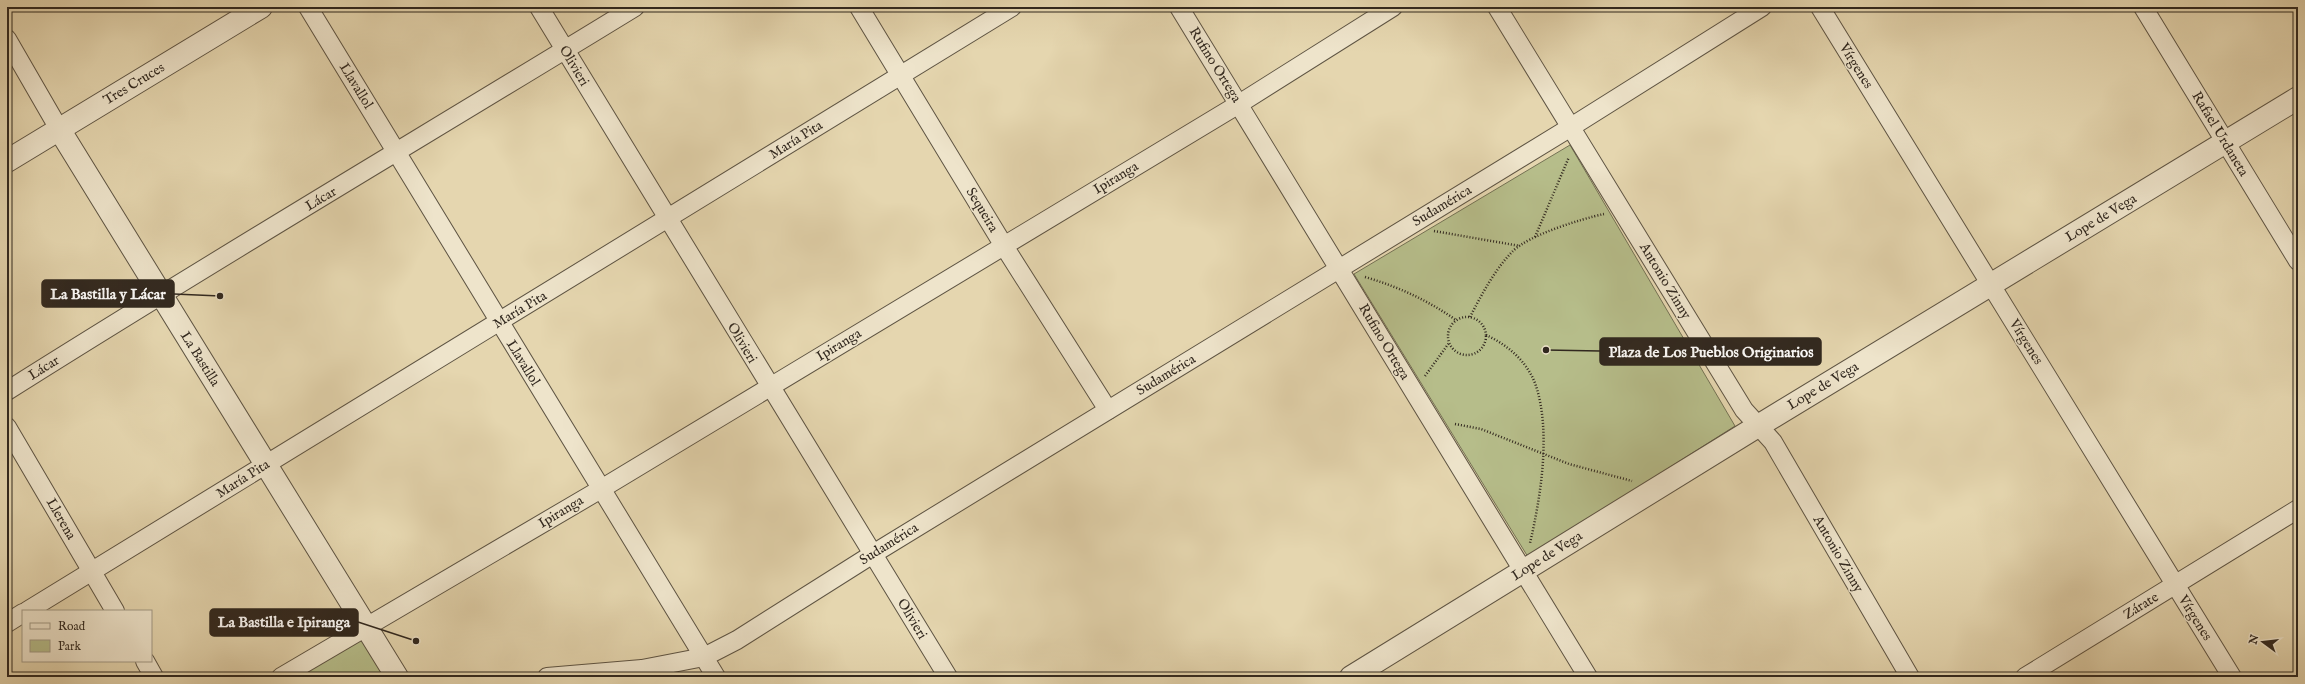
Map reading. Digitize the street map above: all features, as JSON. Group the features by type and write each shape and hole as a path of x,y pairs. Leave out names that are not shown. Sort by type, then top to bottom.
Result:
{"street":[{"name":"Tres Cruces","path":"7,161 261,7"},
{"name":"Llavallol","path":"308,7 398,153 498,323 716,677"},
{"name":"Olivieri","path":"539,7 667,220 948,677"},
{"name":"Lácar","path":"7,391 160,295 398,153 635,7"},
{"name":"Sequeira","path":"859,7 1004,246 1108,410"},
{"name":"María Pita","path":"28,610 667,220 1012,7"},
{"name":"Rufino Ortega","path":"1179,7 1588,677"},
{"name":"Ipiranga","path":"281,677 367,628 601,489 769,386 1239,104 1393,7"},
{"name":"Antonio Zinny","path":"1497,7 1744,410 1773,442 1910,677"},
{"name":"Sudamérica","path":"546,677 642,669 704,657 737,640 873,554 1413,224 1575,134 1762,7"},
{"name":"Vírgenes","path":"1820,7 2232,677"},
{"name":"Rafael Urdaneta","path":"2143,7 2298,261"},
{"name":"La Bastilla","path":"7,39 59,130 397,677"},
{"name":"Lope de Vega","path":"1351,677 1990,284 2226,143 2298,98"},
{"name":"Llerena","path":"7,427 114,610"},
{"name":"Zárate","path":"2025,677 2298,509"},
{"path":"7,622 22,614"},
{"path":"146,662 154,677"}],"path":[{"path":"1535,237 1575,134"},
{"path":"1470,317 1496,271 1520,246 1535,237 1593,217 1622,210"},
{"path":"1413,224 1450,235 1520,246"},
{"path":"1339,269 1409,292 1433,304 1456,320"},
{"path":"1414,391 1449,343 1449,328 1456,320 1470,317 1481,323 1486,335 1512,351 1524,364 1536,385 1542,420 1544,455 1533,530 1524,570"},
{"path":"1449,343 1455,351 1460,354 1472,354 1482,347 1486,335"},
{"path":"1438,430 1457,424 1468,426 1568,464 1615,475 1655,489"}],"green space":[{"path":"1570,145 1735,426 1528,557 1354,274"},
{"path":"367,628 397,677 281,677"}],"place":[{"name":"La Bastilla y Lácar","path":"220,296"},
{"name":"Plaza de Los Pueblos Originarios","path":"1546,350"},
{"name":"La Bastilla e Ipiranga","path":"416,641"}]}
